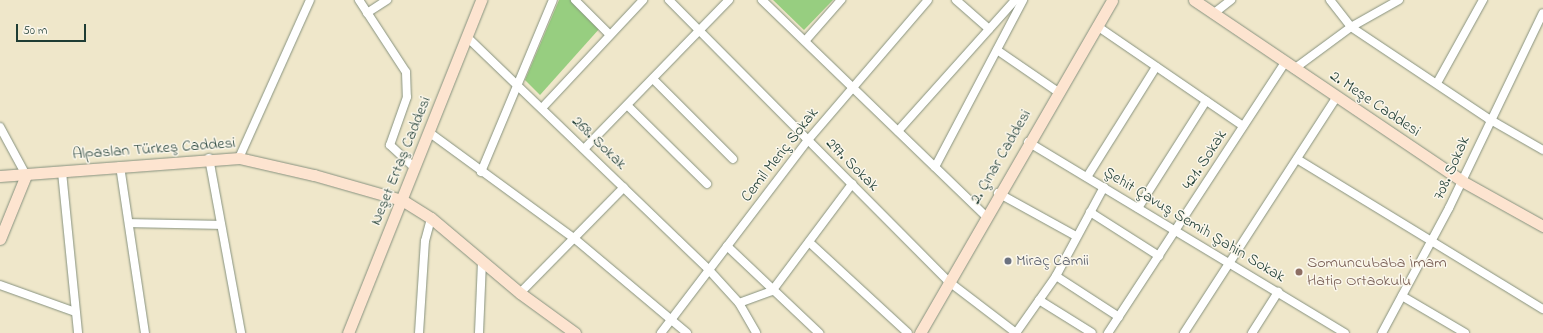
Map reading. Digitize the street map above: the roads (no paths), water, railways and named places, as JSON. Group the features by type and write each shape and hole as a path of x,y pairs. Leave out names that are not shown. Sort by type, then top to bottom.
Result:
{"main road":[{"name":"Neşet Ertaş Caddesi","path":"348,333 430,133 481,0"},
{"name":"2. Çınar Caddesi","path":"920,333 998,193 1112,0"},
{"name":"2. Meşe Caddesi","path":"1194,0 1336,98 1462,181 1543,226"},
{"name":"Alpaslan Türkeş Caddesi","path":"0,176 62,172 209,158 239,158 402,200 431,218 520,293 575,333"},
{"path":"0,239 26,175"}],"street":[{"path":"239,158 310,0"},
{"path":"359,0 406,72 407,96 390,145 415,168"},
{"path":"367,13 387,0"},
{"path":"481,172 553,0"},
{"path":"574,0 610,35"},
{"path":"542,108 643,0"},
{"name":"297. Sokak","path":"669,0 948,282 1016,333"},
{"path":"584,149 628,106 730,0"},
{"path":"762,0 986,215"},
{"path":"805,41 841,0"},
{"name":"Cemil Meriç Sokak","path":"661,333 672,321 808,140 852,86 928,0"},
{"path":"956,0 990,29"},
{"path":"898,131 1015,0"},
{"path":"935,166 1023,0"},
{"path":"1213,14 1231,0"},
{"path":"1330,0 1351,27 1437,83 1489,120 1543,149"},
{"name":"421. Sokak","path":"1108,333 1243,126 1290,66 1351,27 1399,0"},
{"path":"1437,83 1483,0"},
{"name":"708. Sokak","path":"1382,333 1462,181 1489,120 1543,13"},
{"path":"1096,26 1243,126"},
{"name":"268. Sokak","path":"467,37 709,270 739,303 756,333"},
{"path":"997,50 1058,92"},
{"path":"1087,177 1156,67"},
{"path":"653,79 733,159"},
{"path":"1184,333 1228,262 1336,98"},
{"path":"1138,208 1206,101"},
{"path":"628,106 708,184"},
{"path":"0,127 26,175"},
{"path":"430,133 481,172 576,238 687,333"},
{"name":"Şehit Çavuş Semih Şahin Sokak","path":"1028,142 1345,333"},
{"path":"209,158 241,333"},
{"path":"1297,159 1430,243 1543,309"},
{"path":"120,166 145,333"},
{"path":"62,172 78,333"},
{"path":"739,303 772,291 852,184"},
{"path":"520,293 576,238 624,187"},
{"path":"1016,333 1056,276 1076,236 1104,187"},
{"path":"998,193 1076,236"},
{"path":"1090,212 1159,256"},
{"path":"419,333 425,242 431,218"},
{"path":"129,223 221,225"},
{"path":"809,242 908,333"},
{"path":"727,246 772,291 819,333"},
{"path":"479,333 482,262"},
{"path":"1056,276 1119,317"},
{"path":"0,286 75,312"},
{"path":"1252,333 1278,292"},
{"path":"1402,296 1465,333"},
{"path":"1039,300 1092,333"}],"place":[{"name":"Miraç Camii","path":"1008,261"},
{"name":"Somuncubaba İmam Hatip Ortaokulu","path":"1299,272"}]}
